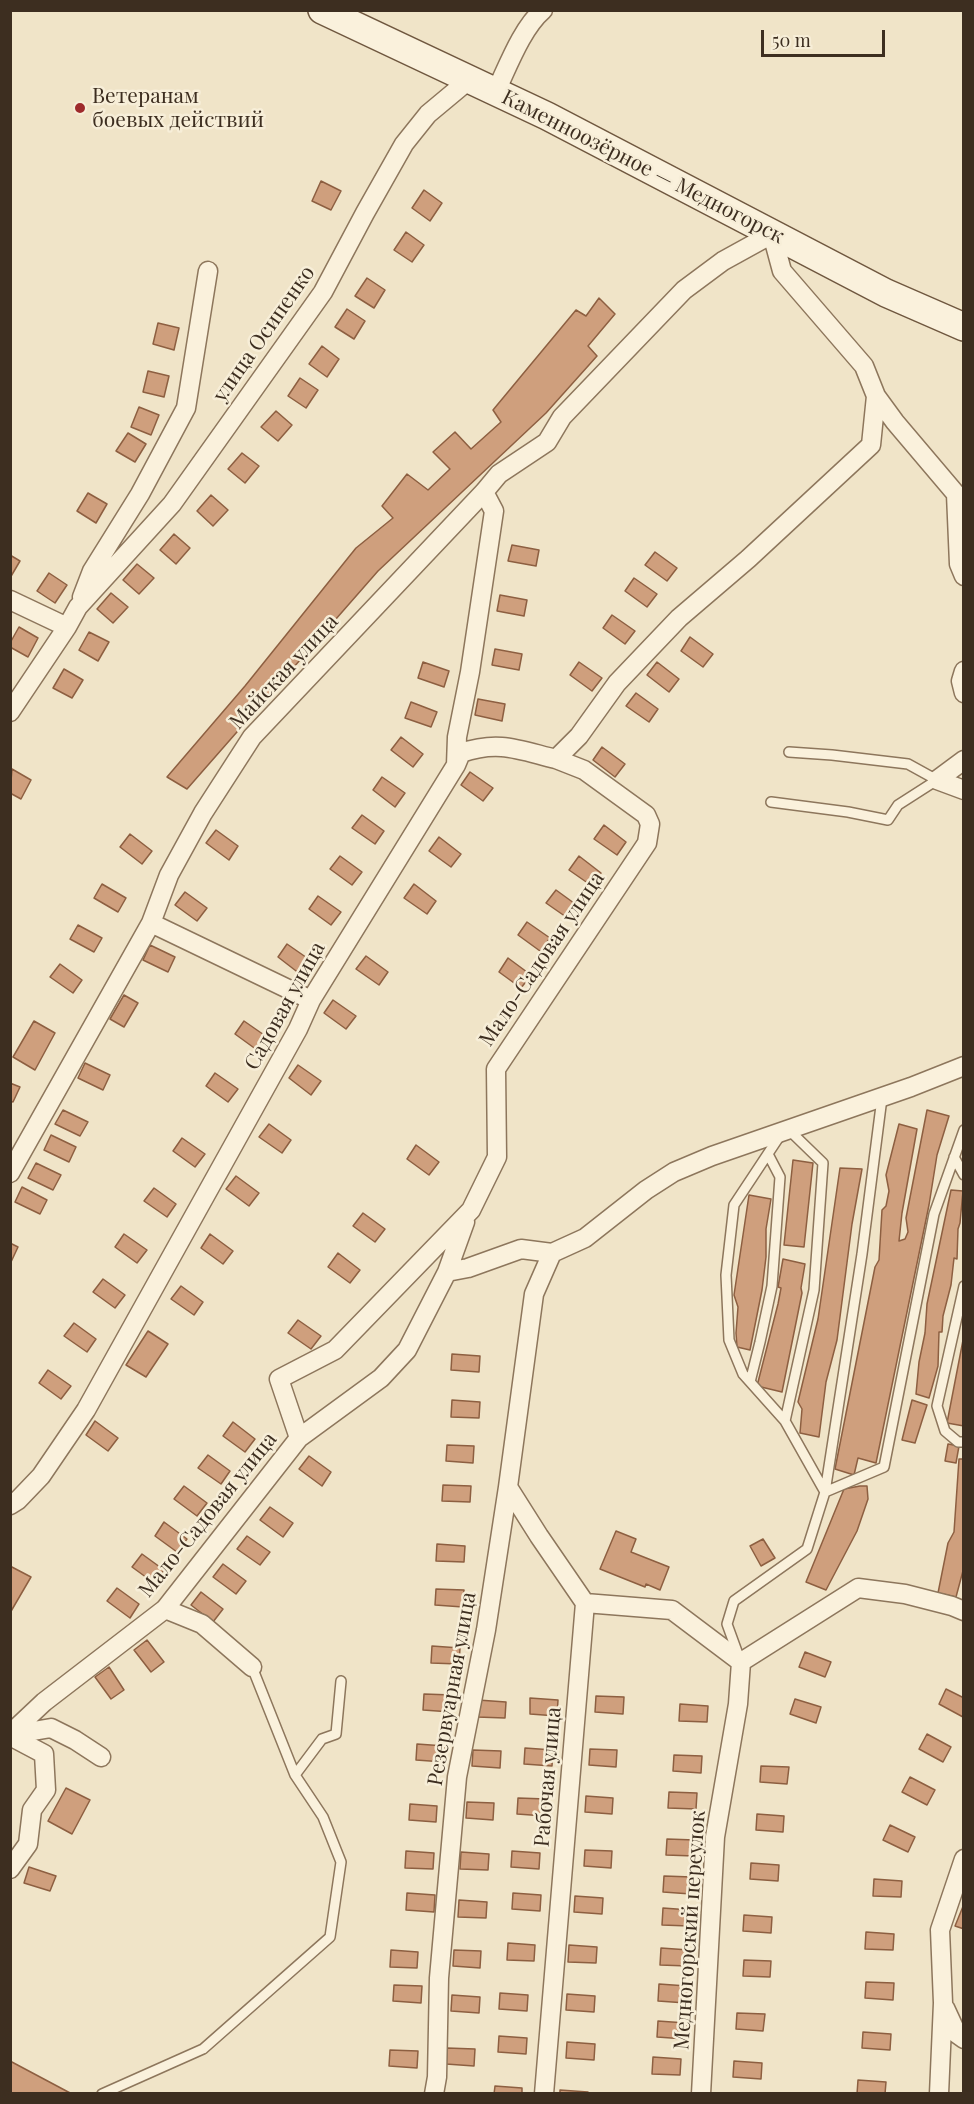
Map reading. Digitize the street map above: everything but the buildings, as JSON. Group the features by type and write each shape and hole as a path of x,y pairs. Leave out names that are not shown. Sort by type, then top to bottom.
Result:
{"main road":[{"name":"Каменноозёрное — Медногорск","path":"322,10 496,91 886,293 963,327"}],"street":[{"path":"496,91 514,53 536,16 543,10"},
{"name":"улица Осипенко","path":"78,607 172,504 323,292 404,144 428,114 470,79"},
{"path":"772,234 782,271 864,366 876,396 956,494 959,564 963,576"},
{"name":"Майская улица","path":"10,1173 150,923 170,875 203,813 252,737 499,474 547,442 562,417 684,290 723,261 772,234"},
{"name":"улица Осипенко","path":"10,712 67,627 78,607 92,571 140,494 186,408 208,270"},
{"path":"456,765 461,753 480,747 507,747 556,759 579,736 617,683 679,618 748,560 871,445 876,396"},
{"name":"Садовая улица","path":"10,1505 18,1500 41,1476 86,1410 298,1029 311,1000 456,765 457,737 470,672 494,510 484,492"},
{"path":"10,600 67,627"},
{"path":"963,671 961,681 963,693"},
{"name":"Мало-Садовая улица","path":"10,1735 44,1702 165,1609 299,1438 279,1379 335,1350 471,1210 497,1157 496,1069 647,843 650,824 646,815 584,770 556,759"},
{"path":"936,780 963,760"},
{"path":"936,780 963,790"},
{"path":"150,923 311,1000"},
{"path":"447,1272 468,1268 521,1250 552,1253 585,1238 646,1190 674,1172 712,1156 882,1098 963,1066"},
{"path":"299,1438 381,1378 407,1350 447,1272 460,1232 471,1210"},
{"name":"Резервуарная улица","path":"434,2094 439,1978 457,1777 486,1630 534,1294 552,1253"},
{"path":"508,1487 585,1603 672,1610 741,1662 858,1588 905,1594 963,1611"},
{"name":"Рабочая улица","path":"544,2094 585,1603"},
{"path":"165,1609 202,1624 252,1666"},
{"name":"Медногорский переулок","path":"701,2094 715,1837 738,1704 741,1662"},
{"path":"10,1735 51,1728 101,1757"},
{"path":"10,1735 44,1754 46,1790 32,1810 28,1844 10,1869"},
{"path":"939,2094 943,2004 940,1930 963,1858"},
{"path":"943,2004 957,2034 963,2039"}],"lane":[{"path":"771,802 848,812 888,820 898,805 936,780 908,764 789,752"},
{"path":"741,1662 727,1624 734,1601 807,1549 825,1492 862,1254 882,1098"},
{"path":"825,1492 884,1467 934,1214 963,1130"},
{"path":"785,1421 814,1290 823,1163 785,1132 734,1205 726,1275 729,1340 743,1374 785,1421 825,1492"},
{"path":"750,1382 772,1286 780,1177 768,1154"},
{"path":"954,1158 963,1175"},
{"path":"963,1287 938,1406 945,1431 958,1442 963,1442"},
{"path":"102,2094 203,2049 330,1937 341,1862 323,1816 295,1775 252,1666"},
{"path":"295,1775 322,1739 336,1734 341,1681"}],"place":[{"name":"Ветеранам боевых действий","path":"80,108"}]}
